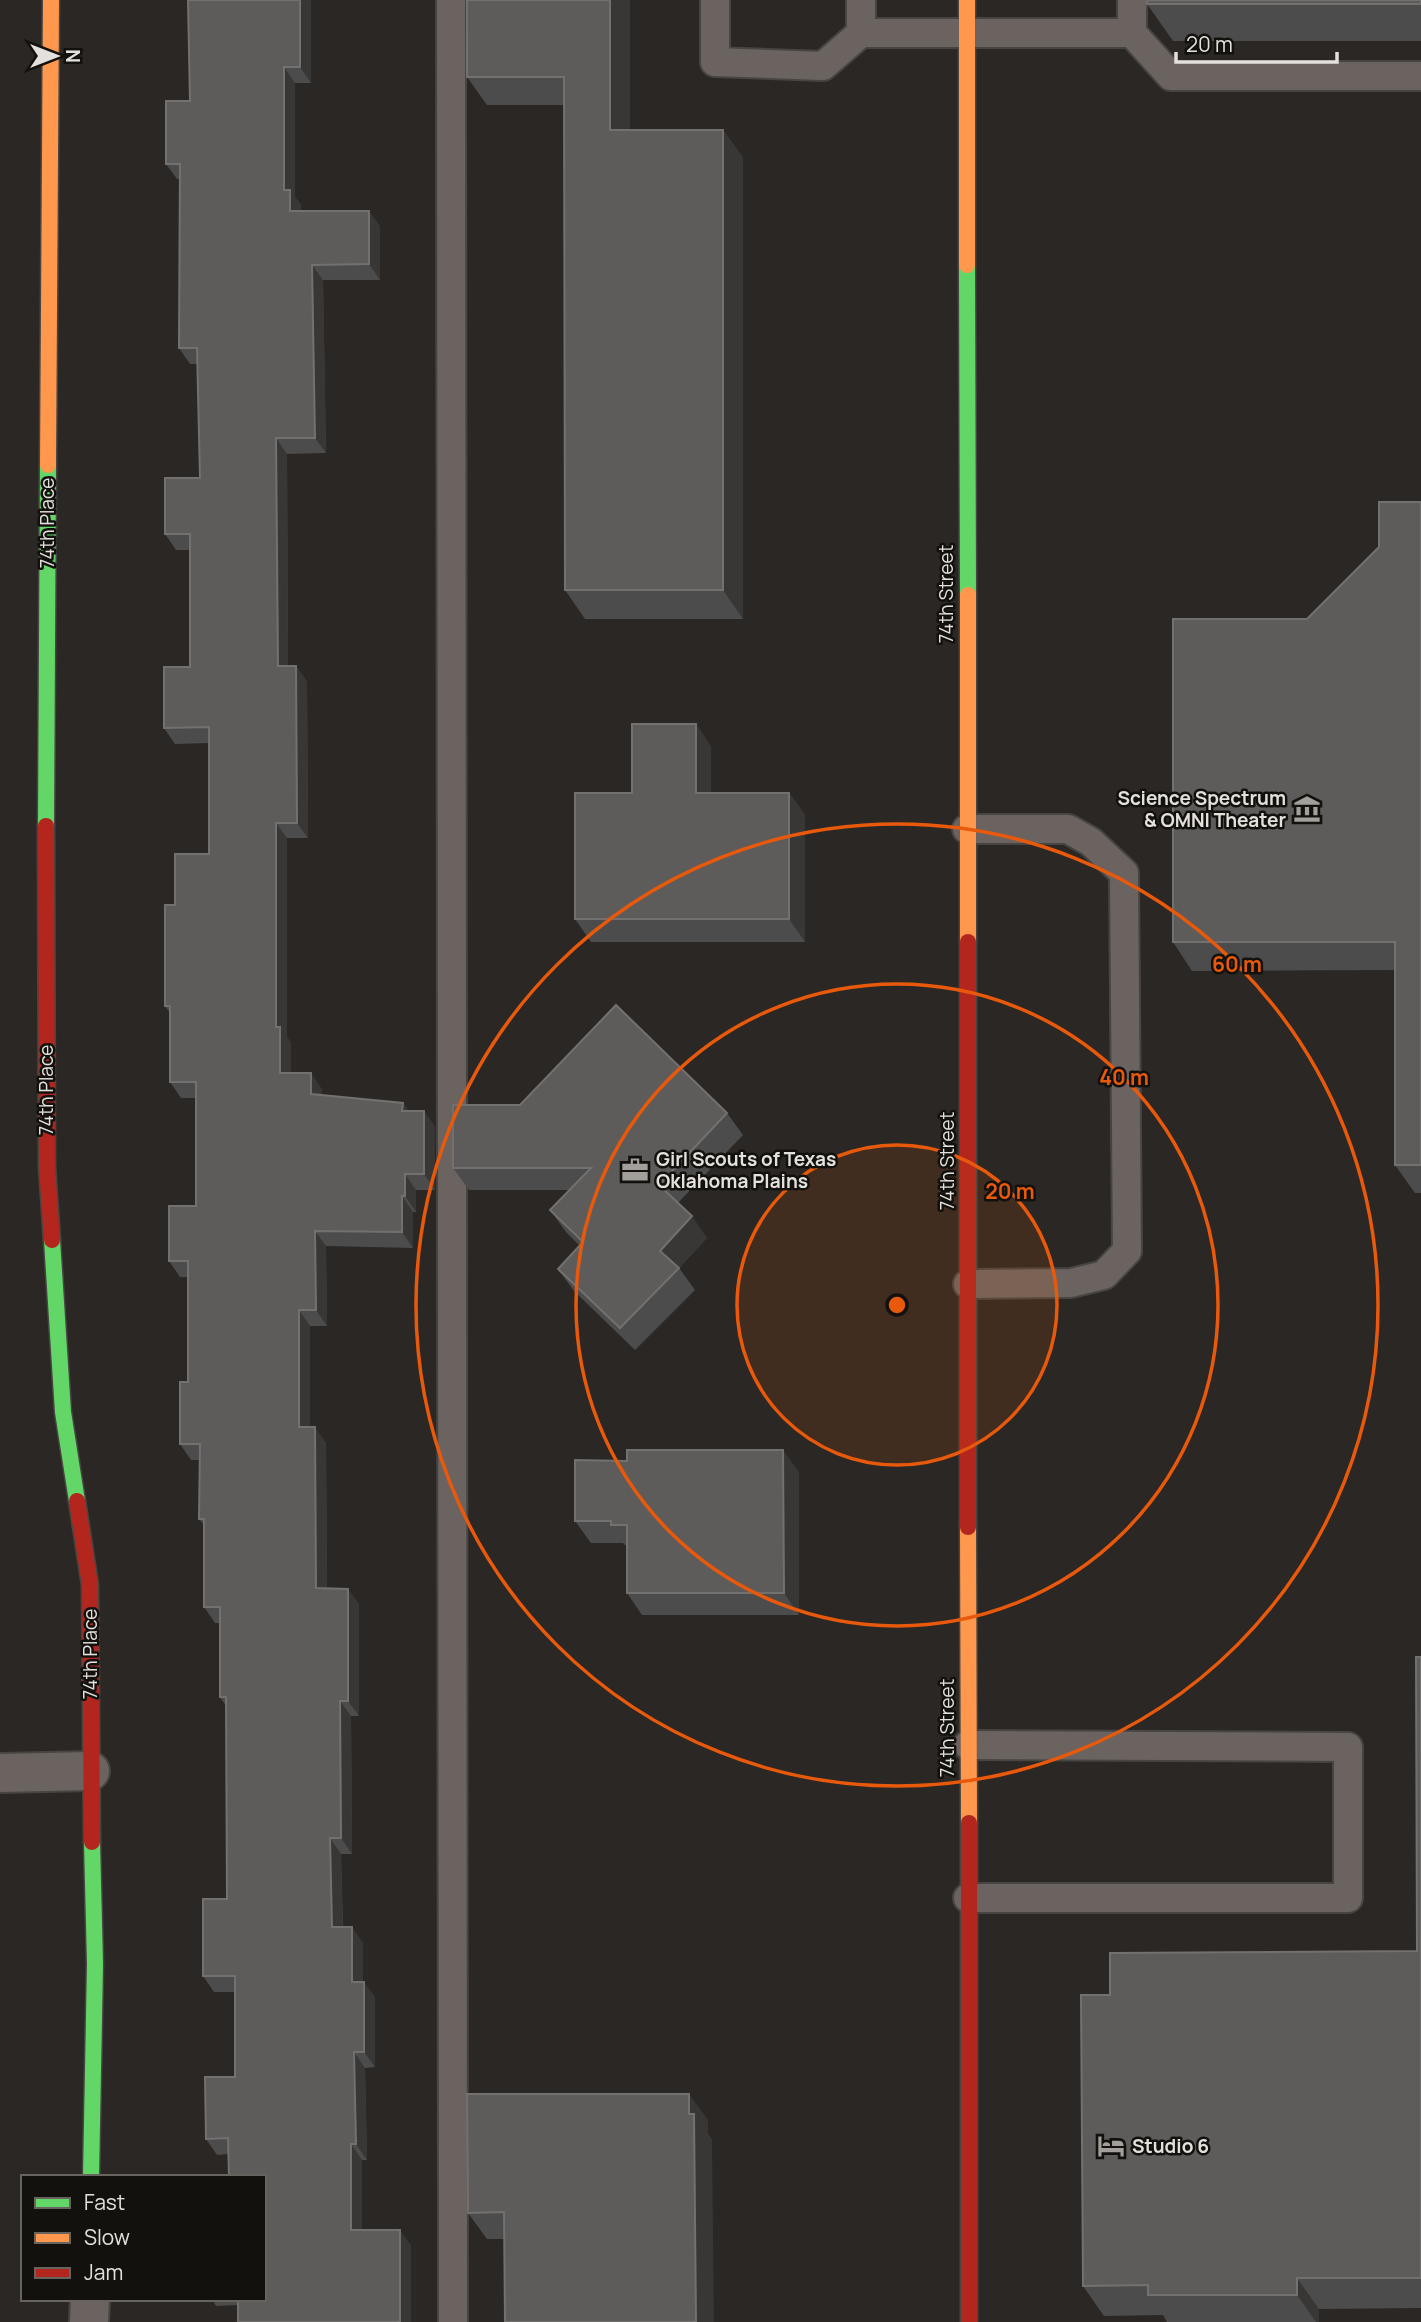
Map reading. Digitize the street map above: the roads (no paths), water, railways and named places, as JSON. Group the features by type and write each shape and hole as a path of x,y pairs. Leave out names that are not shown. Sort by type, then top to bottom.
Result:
{"street":[{"name":"74th Place","path":"51,0 46,821 47,1167 63,1412 90,1585 94,1964 91,2175"},
{"name":"74th Street","path":"967,0 969,2322"},
{"path":"0,1773 90,1771"},
{"path":"89,2322 90,2301"}],"lane":[{"path":"451,0 453,2322"},
{"path":"715,0 715,62 824,66 861,33 1132,33"},
{"path":"861,0 861,33"},
{"path":"1132,0 1132,33 1171,76 1421,76"},
{"path":"967,829 1068,829 1091,842 1124,873 1127,1251 1104,1275 1072,1283 968,1284"},
{"path":"968,1745 1348,1747 1348,1898 968,1898"}],"place":[{"name":"Science Spectrum & OMNI Theater","path":"1307,809"},
{"name":"Girl Scouts of Texas Oklahoma Plains","path":"635,1170"},
{"name":"Studio 6","path":"1111,2146"}]}
